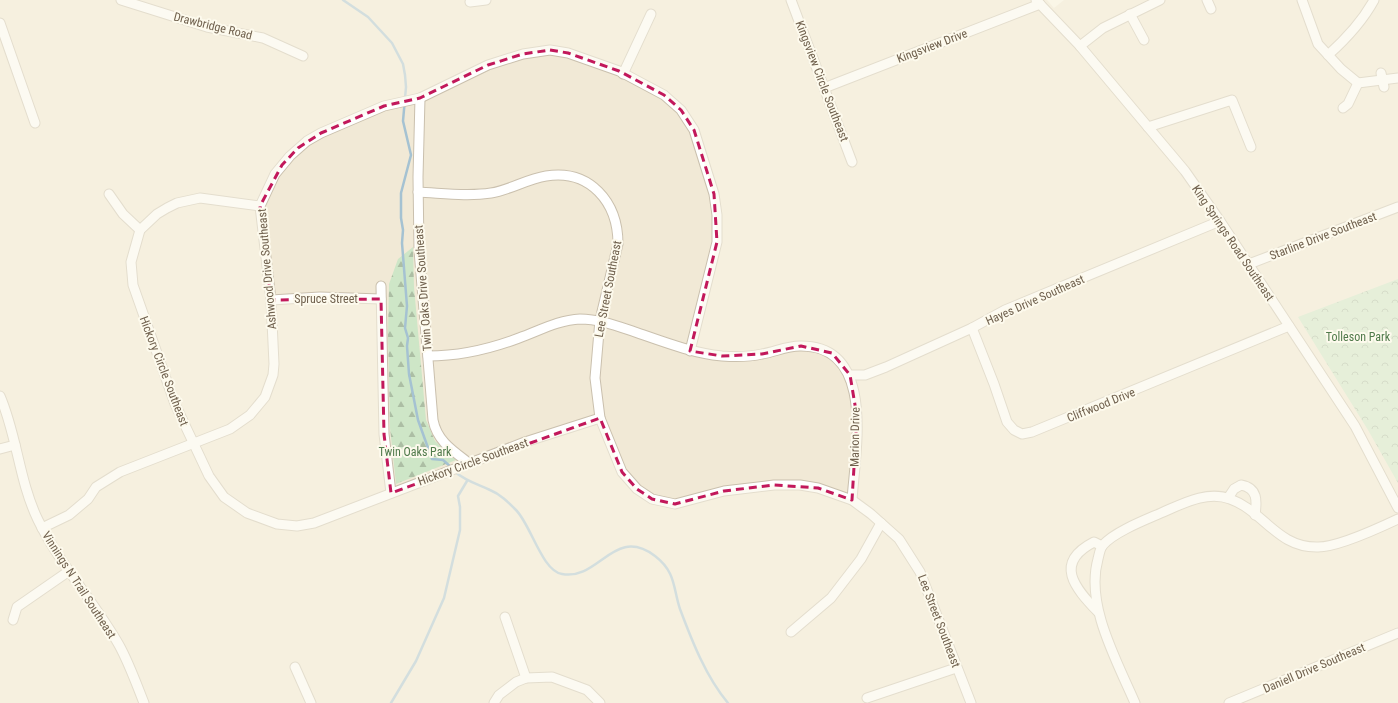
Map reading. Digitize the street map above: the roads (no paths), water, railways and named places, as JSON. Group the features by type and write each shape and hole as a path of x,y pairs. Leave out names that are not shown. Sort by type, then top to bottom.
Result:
{"street":[{"name":"Drawbridge Road","path":"121,0 207,27 263,38 304,56"},
{"path":"470,2 486,0"},
{"name":"Kingsview Circle Southeast","path":"791,0 852,162"},
{"path":"1080,46 1103,28 1160,0"},
{"path":"1302,0 1318,44 1341,69 1358,83 1398,78"},
{"path":"1328,55 1363,19 1374,0"},
{"name":"Kingsview Drive","path":"824,88 1038,2"},
{"name":"King Springs Road Southeast","path":"1038,2 1080,46 1148,127 1184,172 1220,221 1354,426 1398,508"},
{"path":"623,74 651,14"},
{"path":"1130,14 1144,40"},
{"path":"0,23 35,123"},
{"name":"Ashwood Drive Southeast","path":"42,528 69,515 80,507 96,487 120,472 193,444 242,422 265,397 273,375 274,364 271,300 260,206 270,184 282,165 307,141 321,133 384,106 420,98 488,65 523,54 550,50 568,53 623,74 664,95 681,110 694,130 714,194 717,215 717,242 690,351"},
{"path":"1343,108 1348,104 1358,83"},
{"name":"Twin Oaks Drive Southeast","path":"420,98 418,192 419,250 434,428 442,442 469,463"},
{"path":"1148,127 1232,100 1250,147"},
{"name":"Lee Street Southeast","path":"418,192 481,194 512,188 540,177 562,175 580,179 591,185 607,200 613,210 618,233 616,256 600,320 595,378 600,418 604,432 622,472 637,489 652,499 675,504 724,491 774,485 800,485 818,488 852,500 899,539 920,572 956,668 971,703"},
{"path":"110,194 126,218 140,230 167,208 188,200 211,199 260,206"},
{"name":"Starline Drive Southeast","path":"1249,264 1398,207"},
{"name":"Hayes Drive Southeast","path":"850,375 865,375 972,328 1005,310 1220,221"},
{"name":"Hickory Circle Southeast","path":"140,230 132,262 133,285 175,404 209,476 224,497 247,514 277,524 297,526 314,523 524,442 600,418"},
{"path":"381,286 384,434 391,493"},
{"name":"Spruce Street","path":"271,300 320,297 381,299"},
{"path":"428,356 464,353 500,345 569,320 600,320 690,351 722,356 762,354 783,348 801,346 832,353 850,375"},
{"name":"Cliffwood Drive","path":"972,328 994,384 1006,422 1014,430 1022,434 1032,432 1113,400 1289,326"},
{"name":"Marion Drive","path":"850,375 857,417 852,500"},
{"name":"Vinnings N Trail Southeast","path":"0,396 7,412 24,478 37,518 52,547 119,645 144,703"},
{"path":"0,448 15,445"},
{"path":"1228,498 1234,489 1241,485 1248,486 1254,492 1257,501 1255,515"},
{"path":"1135,703 1098,612 1094,587 1096,568 1102,546 1116,535 1159,514 1197,499 1212,496 1228,498 1244,505 1286,540 1301,546 1319,548 1336,544 1398,519"},
{"path":"791,632 831,598 862,559 881,523"},
{"path":"1098,612 1080,593 1072,580 1072,565 1081,549 1094,542 1102,546"},
{"path":"13,620 17,607 69,571"},
{"path":"505,617 526,678"},
{"name":"Daniell Drive Southeast","path":"1229,703 1398,633"},
{"path":"295,667 311,703"},
{"path":"868,698 956,668"},
{"path":"494,703 499,694 516,682 526,678 552,677 587,690 600,703"}],"waterway":[{"path":"343,0 368,17 392,43 403,64 406,87 403,121 411,155 401,193 401,218 403,230 402,243 407,306 405,328 408,338 407,346 409,374 418,420 432,459 443,460 452,468"},
{"path":"455,472 467,480 504,498 516,510 527,526 548,565 555,571 562,574 575,574 586,570 617,550 628,547 641,548 655,556 662,562 670,574 680,609 695,646 706,670 728,703"},
{"path":"391,703 416,661 444,598 460,530 460,507 458,496 467,481"}],"park label":[{"name":"Tolleson Park","path":"1358,337"},
{"name":"Twin Oaks Park","path":"415,452"}]}
